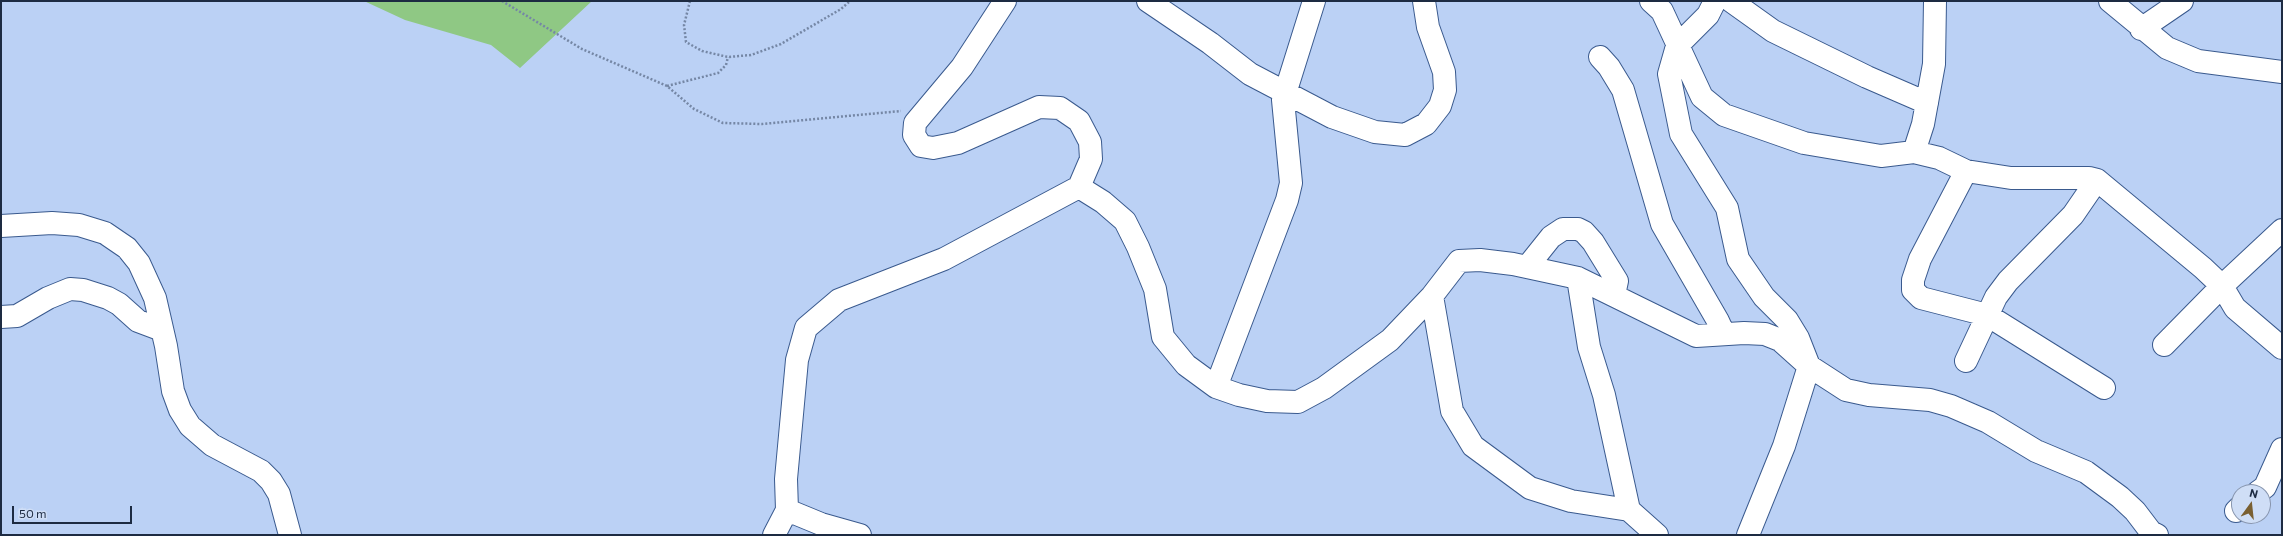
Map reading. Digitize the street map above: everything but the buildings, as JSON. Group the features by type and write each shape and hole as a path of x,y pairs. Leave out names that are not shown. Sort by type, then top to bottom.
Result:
{"street":[{"path":"1148,1 1210,43 1250,74 1286,91 1332,117 1375,132 1405,135 1426,124 1444,98 1445,81 1428,27 1424,1"},
{"path":"1216,387 1287,200 1291,183 1283,100 1314,1"},
{"path":"1651,1 1662,11 1702,97 1724,115 1804,143 1881,156 1914,152 1939,158 1966,171 2011,178 2089,178 2097,180 2222,286 2235,308 2282,348"},
{"path":"1715,1 1708,15 1677,46 1669,74 1681,134 1727,208 1738,259 1764,297 1787,320 1798,338 1809,366 1784,446 1748,535"},
{"path":"1731,1 1773,31 1867,77 1927,103"},
{"path":"1914,152 1927,103 1934,64 1935,1"},
{"path":"2110,1 2142,29 2167,48 2198,61 2282,72"},
{"path":"2142,29 2182,1"},
{"path":"774,535 787,510 786,479 797,360 806,328 839,300 944,259 1079,187 1091,160 1090,142 1079,121 1060,108 1039,107 958,143 933,148 921,146 914,135 915,123 962,66 1003,3"},
{"path":"1600,57 1609,67 1623,90 1662,224 1724,334"},
{"path":"1966,171 1920,259 1913,280 1913,290 1921,298 1987,315 2104,388"},
{"path":"1966,361 1996,297 2008,281 2073,215 2097,180"},
{"path":"1079,187 1108,206 1125,221 1138,247 1155,289 1163,337 1186,365 1216,387 1239,395 1267,401 1298,402 1324,388 1390,340 1432,296 1459,261 1480,260 1527,267 1578,278 1696,336 1744,332 1780,340 1809,366 1846,390 1869,395 1930,400 1951,406 1988,422 2036,450 2086,472 2120,497 2135,511 2151,532 2157,535"},
{"path":"1,226 52,223 79,225 105,233 127,248 139,263 155,298 173,391 180,410 190,426 212,445 261,471 270,481 279,494 290,535"},
{"path":"1527,267 1551,237 1563,229 1578,229 1584,232 1593,242 1617,281 1614,295"},
{"path":"2164,345 2222,286 2282,230"},
{"path":"1578,278 1589,347 1604,395 1629,510"},
{"path":"1,317 17,316 25,313 48,298 70,290 83,290 108,298 119,304 138,321 162,330"},
{"path":"1432,296 1452,410 1473,446 1530,488 1571,501 1629,510 1657,535"},
{"path":"2266,484 2282,449"},
{"path":"787,510 821,524 860,535"}],"path":[{"path":"502,1 582,49 666,86 694,109 723,123 762,124 901,111 915,123"},
{"path":"690,1 684,25 686,42 702,51 728,57 751,55 781,44 841,10 850,1"},
{"path":"666,86 718,73 726,66 728,57"}],"green space":[{"path":"364,1 592,1 520,68 491,45 405,20"}]}
